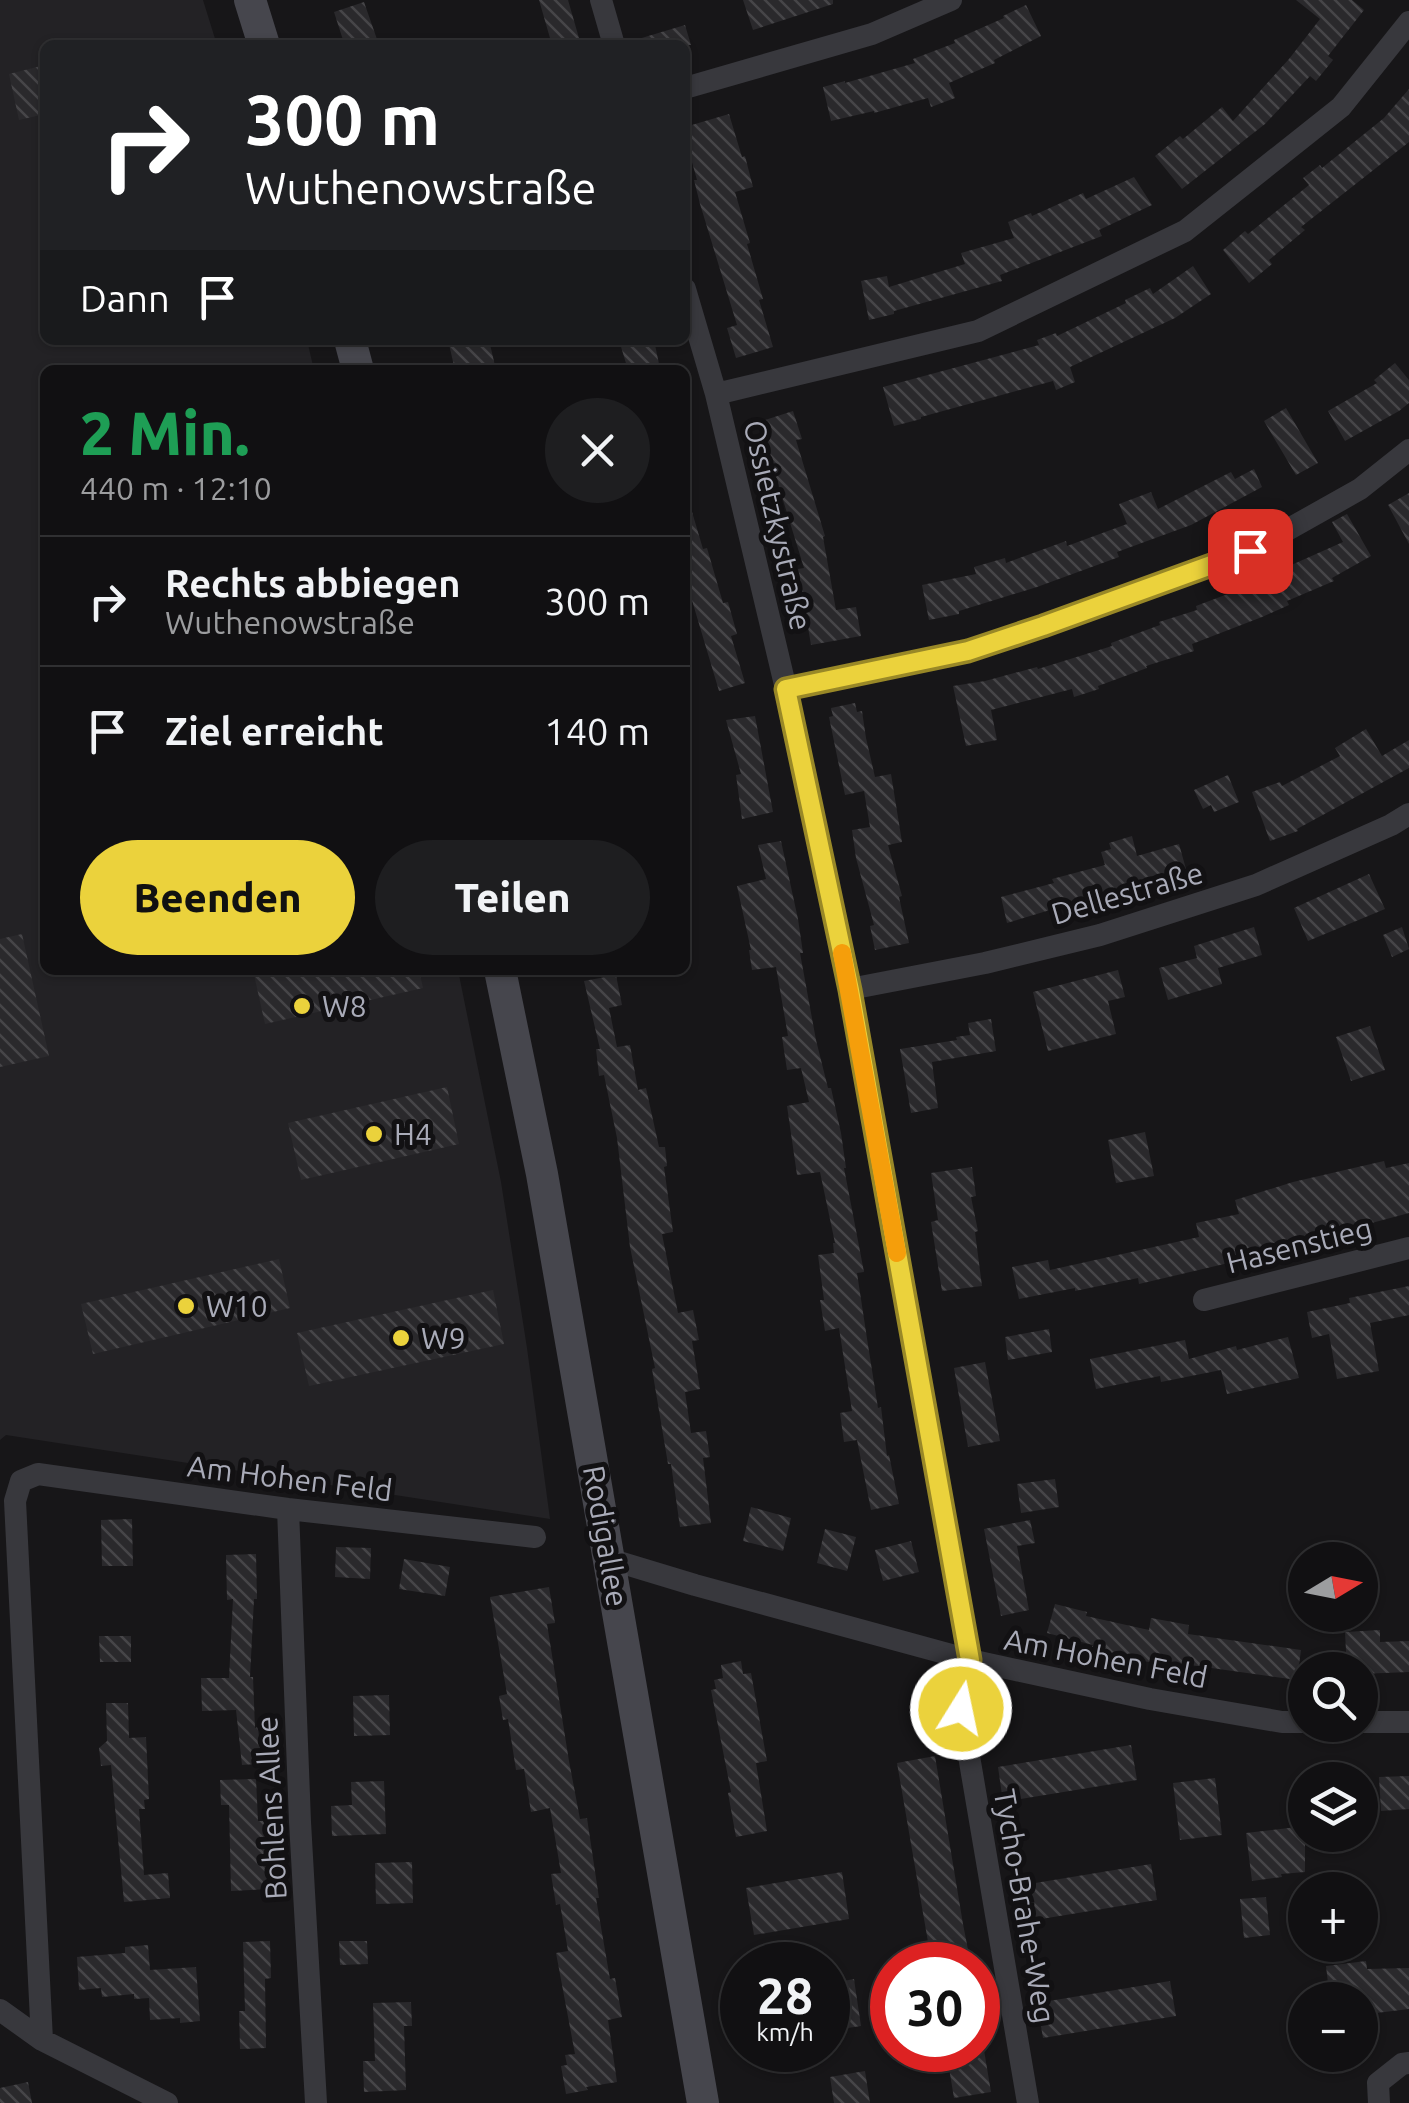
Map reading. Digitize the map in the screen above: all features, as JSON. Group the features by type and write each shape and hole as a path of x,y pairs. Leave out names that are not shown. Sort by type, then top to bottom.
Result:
{"main road":[{"path":"250,0 262,40"},
{"name":"Rodigallee","path":"501,975 542,1174 702,2103"}],"street":[{"path":"601,0 613,40"},
{"path":"690,87 872,34 951,0"},
{"path":"716,394 978,331 1185,231 1341,107 1409,22"},
{"name":"Ossietzkystraße","path":"690,306 716,394 786,689 850,990 970,1660"},
{"path":"786,689 968,651 1250,551 1360,490 1409,450"},
{"name":"Dellestraße","path":"850,990 985,963 1170,913 1256,885 1409,814"},
{"name":"Hasenstieg","path":"1204,1300 1409,1248"},
{"name":"Am Hohen Feld","path":"42,2040 15,1501 22,1481 38,1474 288,1509 534,1537"},
{"name":"Bohlens Allee","path":"288,1509 316,2103"},
{"name":"Am Hohen Feld","path":"610,1558 970,1660 1150,1699 1288,1722"},
{"name":"Tycho-Brahe-Weg","path":"970,1660 961,1709 1028,2103"},
{"path":"1378,1722 1409,1722"},
{"path":"0,2010 42,2040 168,2103"},
{"path":"1380,2103 1378,2083 1402,2064 1409,2064"}],"shaded area":[{"path":"0,0 203,0 215,40 40,40 40,345 308,345 313,365 40,365 40,975 459,975 501,1182 550,1519 6,1435 0,1440"}],"building":[{"path":"539,0 568,0 580,40 551,40"},
{"path":"743,0 833,0 833,4 753,30"},
{"path":"1296,0 1352,0 1364,10 1328,56 1333,60 1316,81 1310,76 1265,124 1182,189 1155,156 1222,107 1233,121 1320,19"},
{"path":"364,2 377,40 343,40 334,12"},
{"path":"1026,5 1041,36 994,60 995,63 949,83 955,98 931,107 928,98 831,121 823,87 915,63 913,59 955,43 954,40"},
{"path":"685,25 690,40 635,40"},
{"path":"40,66 40,115 19,120 9,74"},
{"path":"1409,89 1409,142 1301,227 1305,230 1249,283 1223,250 1309,185 1303,178 1320,165 1322,168 1384,118"},
{"path":"729,114 753,187 735,192 773,347 736,358 727,328 737,325 694,180 690,126"},
{"path":"1134,177 1152,205 1099,230 1102,236 1000,275 1002,281 869,320 861,281 887,276 889,287 965,264 961,253 1014,238 1008,222 1031,213 1032,216 1083,193 1086,199"},
{"path":"1193,266 1211,294 1175,318 1070,367 1075,382 1056,390 1053,381 894,426 883,387 1039,345 1037,340 1056,333 1057,336 1150,288 1153,294"},
{"path":"449,345 490,345 495,365 454,365"},
{"path":"620,345 655,345 659,364 626,365"},
{"path":"1395,363 1409,380 1409,403 1345,441 1328,411 1377,383 1374,380"},
{"path":"1286,408 1318,463 1296,475 1264,421"},
{"path":"793,411 802,439 796,440 825,536 836,610 856,607 861,636 811,645 798,569 804,568 759,422"},
{"path":"1254,469 1262,487 1191,525 1037,587 959,614 929,620 922,585 976,574 974,567 1005,558 1006,563 1066,541 1067,546 1127,524 1119,504 1151,492 1158,509 1231,472 1235,479"},
{"path":"1409,493 1409,544 1388,505"},
{"path":"690,505 723,603 728,602 737,634 731,636 745,683 719,691 690,594"},
{"path":"1347,514 1371,556 1332,578 1334,581 1287,601 1289,605 1262,617 1192,644 1194,651 1146,666 1098,686 1099,689 1074,697 1072,689 991,710 997,740 966,746 953,686 1038,669 1112,646 1111,643 1160,625 1159,622 1197,610 1196,606 1343,542 1332,522"},
{"path":"855,703 857,712 862,711 875,777 891,774 902,842 888,845 902,896 899,897 909,943 875,950 870,926 874,925 852,830 870,827 864,791 845,795 829,717 833,716 831,708"},
{"path":"755,716 773,812 742,819 736,775 741,774 726,720"},
{"path":"1366,729 1382,756 1409,740 1409,768 1298,831 1270,841 1252,792 1280,782 1282,786 1340,756 1335,748"},
{"path":"1228,775 1239,802 1214,812 1211,805 1203,809 1194,790"},
{"path":"1132,836 1137,856 1179,844 1186,869 1007,923 1001,897 1105,865 1101,852 1111,849 1109,843"},
{"path":"781,841 798,919 800,953 816,1040 841,1133 864,1272 857,1273 868,1345 899,1504 871,1510 857,1440 844,1442 840,1413 852,1411 839,1328 825,1331 820,1300 824,1300 818,1255 834,1253 835,1243 820,1172 797,1175 787,1106 809,1102 801,1068 787,1070 782,1037 788,1036 776,967 752,970 737,886 766,879 758,845"},
{"path":"1369,874 1385,909 1308,941 1294,908"},
{"path":"1254,927 1262,955 1218,968 1222,984 1168,1000 1159,968 1197,958 1194,946"},
{"path":"1402,927 1409,949 1392,957 1383,935"},
{"path":"22,934 49,1056 0,1067 0,939"},
{"path":"1118,970 1125,997 1108,1001 1116,1034 1048,1051 1033,992"},
{"name":"W8","path":"254,975 420,975 423,988 265,1024"},
{"path":"616,975 622,1005 609,1008 617,1047 630,1045 638,1090 646,1088 659,1147 665,1147 673,1232 662,1234 678,1313 693,1310 699,1340 692,1341 700,1389 685,1392 691,1433 706,1431 710,1457 703,1458 711,1523 680,1527 652,1369 655,1368 630,1247 617,1138 604,1075 599,1076 596,1049 600,1049 584,981"},
{"path":"991,1019 996,1051 932,1062 938,1108 911,1113 900,1049 957,1040 956,1037 970,1035 968,1023"},
{"path":"1370,1026 1385,1070 1351,1081 1336,1037"},
{"name":"H4","path":"447,1087 459,1144 301,1180 288,1123"},
{"path":"1145,1132 1154,1176 1116,1183 1108,1140"},
{"path":"1384,1161 1386,1168 1409,1163 1409,1213 1338,1232 1339,1237 1139,1284 1138,1278 1019,1299 1012,1267 1048,1260 1050,1270 1199,1237 1196,1223 1239,1214 1235,1200"},
{"path":"972,1167 976,1196 971,1197 982,1286 942,1291 931,1222 938,1220 931,1173"},
{"name":"W10","path":"279,1259 290,1308 93,1354 81,1304"},
{"path":"1409,1286 1409,1315 1370,1323 1379,1371 1337,1379 1329,1334 1312,1338 1307,1312 1350,1303 1349,1298"},
{"name":"W9","path":"493,1290 504,1344 309,1386 297,1333"},
{"path":"1049,1329 1052,1352 1008,1360 1005,1337"},
{"path":"1288,1337 1299,1378 1227,1394 1221,1370 1161,1382 1160,1376 1096,1389 1090,1359 1185,1340 1189,1359"},
{"path":"985,1362 1000,1441 968,1447 954,1368"},
{"path":"1055,1479 1059,1507 1021,1513 1017,1484"},
{"path":"751,1507 791,1518 783,1551 743,1541"},
{"path":"132,1519 133,1566 102,1566 101,1520"},
{"path":"1030,1520 1035,1543 1017,1546 1029,1610 1001,1616 984,1529"},
{"path":"825,1529 856,1537 847,1571 817,1563"},
{"path":"911,1541 919,1572 883,1581 875,1550"},
{"path":"336,1547 371,1548 370,1579 335,1577"},
{"path":"256,1554 257,1599 250,1677 261,1758 256,1758 256,1764 242,1765 236,1710 202,1711 201,1678 229,1678 233,1599 227,1600 226,1555"},
{"path":"404,1559 450,1567 445,1596 399,1589"},
{"path":"549,1587 555,1623 547,1624 569,1761 580,1819 587,1818 610,1979 615,1978 622,2017 608,2020 617,2082 566,2094 561,2066 567,2065 565,2055 575,2054 556,1953 568,1951 551,1874 561,1873 550,1808 531,1812 524,1769 516,1770 508,1719 503,1720 499,1696 507,1694 490,1597"},
{"path":"1055,1604 1087,1612 1086,1616 1149,1630 1151,1618 1189,1625 1188,1634 1301,1650 1288,1652 1288,1679 1127,1658 1047,1633"},
{"path":"1378,1630 1380,1642 1409,1641 1409,1672 1378,1673 1378,1652 1346,1652 1345,1632"},
{"path":"99,1636 131,1636 131,1662 100,1662"},
{"path":"741,1661 743,1674 751,1673 767,1761 756,1763 767,1831 736,1837 711,1690 716,1689 714,1680 723,1678 721,1665"},
{"path":"389,1695 390,1735 354,1736 353,1696"},
{"path":"106,1703 128,1703 129,1738 146,1737 149,1799 144,1800 145,1809 139,1809 144,1875 168,1873 170,1898 124,1902 111,1765 101,1766 99,1748 107,1741"},
{"path":"1131,1745 1137,1780 1003,1802 998,1767"},
{"path":"935,1756 967,1942 928,1942 897,1763"},
{"path":"1409,1776 1409,1809 1381,1811 1379,1777"},
{"path":"1215,1778 1222,1835 1180,1840 1173,1783"},
{"path":"256,1779 258,1821 267,1821 269,1889 231,1891 229,1805 221,1805 220,1780"},
{"path":"384,1781 386,1834 332,1836 331,1806 352,1805 351,1782"},
{"path":"1288,1828 1288,1852 1305,1852 1305,1872 1252,1881 1246,1833"},
{"path":"412,1862 413,1903 376,1904 375,1863"},
{"path":"1151,1864 1157,1900 1023,1922 1017,1886"},
{"path":"842,1872 849,1919 754,1935 746,1888"},
{"path":"1266,1897 1270,1935 1244,1938 1240,1899"},
{"path":"270,1941 271,1978 265,1979 266,2048 240,2049 239,2011 245,2011 243,1942"},
{"path":"339,1941 367,1941 368,1964 340,1965"},
{"path":"148,1945 150,1970 196,1967 200,2021 150,2020 149,1998 134,1999 134,1994 102,1997 101,1988 79,1990 77,1957 125,1953 125,1947"},
{"path":"1366,1962 1367,1969 1409,1968 1409,2009 1378,2013 1378,1982 1328,1982 1326,1966"},
{"path":"854,1979 861,2026 850,2028 850,1980"},
{"path":"1170,1981 1176,2016 1043,2038 1037,2003"},
{"path":"411,2002 412,2026 404,2026 406,2090 364,2092 363,2061 375,2061 373,2003"},
{"path":"865,2071 870,2103 834,2103 830,2077"},
{"path":"950,2072 988,2072 991,2092 954,2098"},
{"path":"28,2082 32,2103 0,2103 0,2088"}],"slow traffic":[{"path":"842,953 897,1253"}],"place":[{"name":"W8","path":"302,1006"},
{"name":"H4","path":"374,1134"},
{"name":"W10","path":"186,1306"},
{"name":"W9","path":"401,1338"}],"route":[{"path":"961,1709 970,1660 850,990 786,689 968,651 1250,551"}]}
